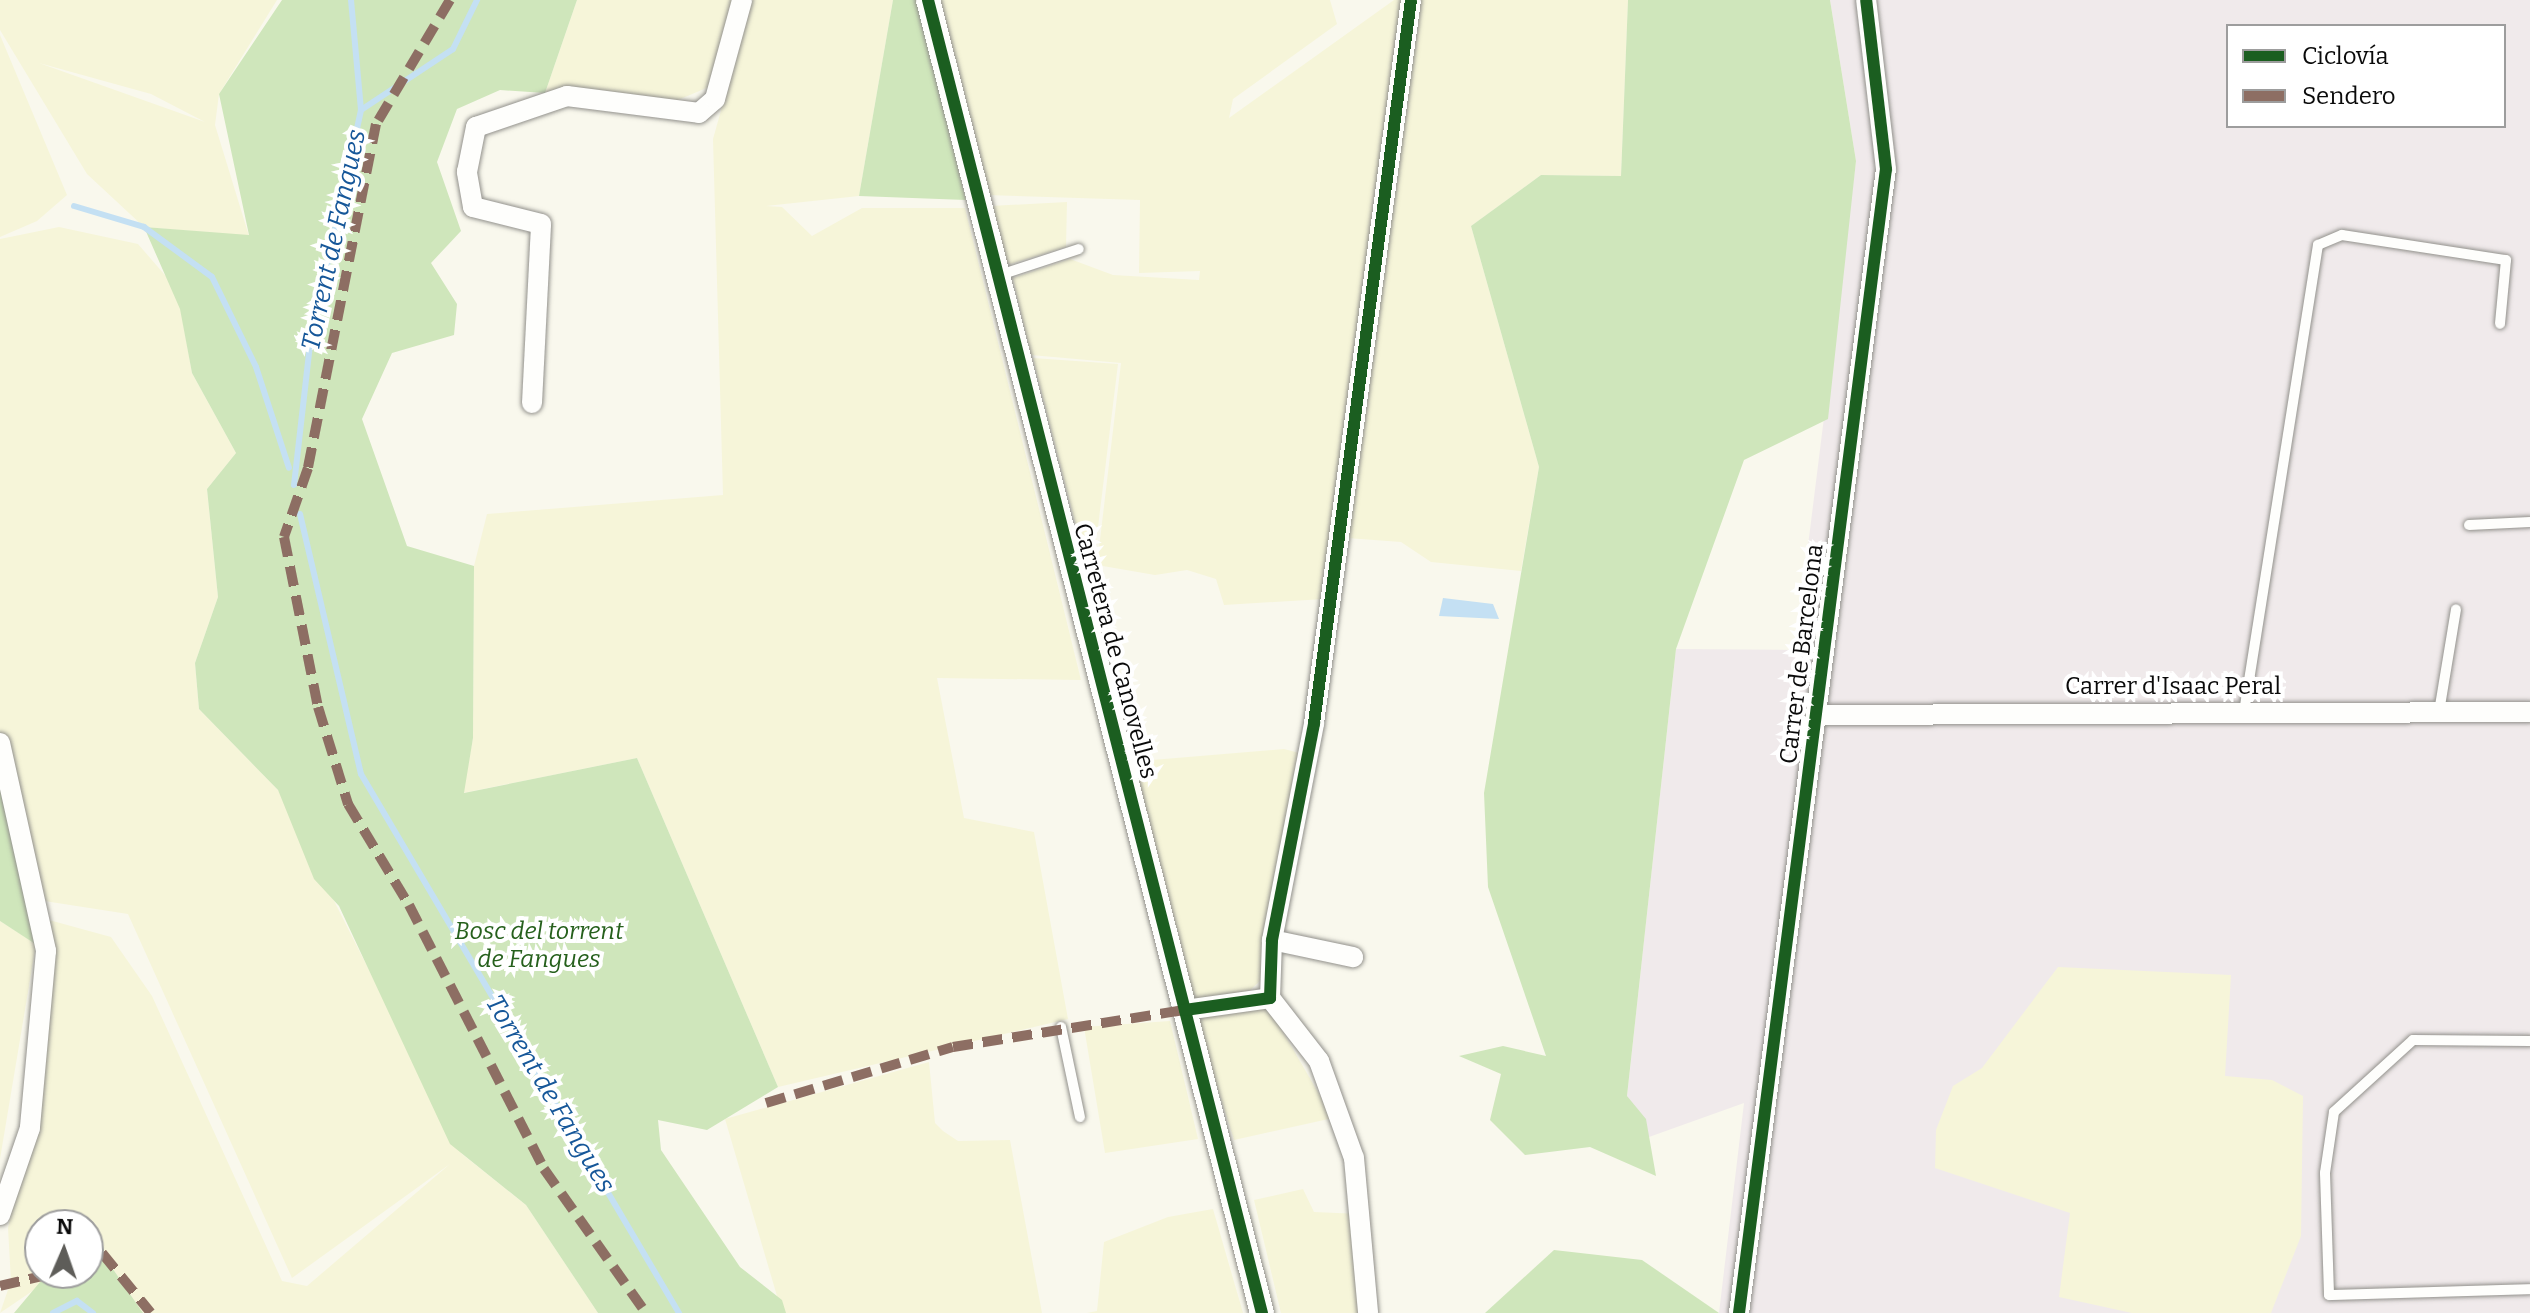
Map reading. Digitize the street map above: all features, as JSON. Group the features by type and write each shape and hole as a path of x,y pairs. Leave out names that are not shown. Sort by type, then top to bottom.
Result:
{"street":[{"path":"532,403 541,224 473,207 467,172 476,127 567,96 699,113 715,99 742,0"},
{"name":"Carretera de Canovelles","path":"928,0 995,277 1262,1313"},
{"path":"1368,1313 1354,1158 1319,1061 1270,998 1272,940 1314,723 1411,0"},
{"name":"Carrer de Barcelona","path":"1739,1313 1886,169 1866,0"},
{"name":"Carrer d'Isaac Peral","path":"1816,715 2530,712"},
{"path":"0,743 46,951 30,1128 0,1215"},
{"path":"1272,940 1353,957"},
{"path":"1185,1010 1270,998"}],"lane":[{"path":"2244,712 2318,245 2342,235 2506,260 2500,324"},
{"path":"995,277 1079,249"},
{"path":"2469,525 2530,522"},
{"path":"2439,712 2456,609"},
{"path":"1061,1027 1080,1117"},
{"path":"2530,1041 2413,1040 2334,1112 2325,1173 2329,1295 2530,1289"}],"shaded area":[{"path":"1830,0 2530,0 2530,1313 1719,1313 1744,1103 1649,1137 1627,1096 1676,649 1795,650 1856,161"}],"green space":[{"path":"0,0 277,0 219,94 215,125 249,236 144,227 87,174 0,30","holes":["39,63 151,94 205,122"]},
{"name":"Bosc del torrent de Fangues","path":"282,0 577,0 545,93 500,90 457,109 437,162 461,231 431,263 457,304 454,335 392,353 362,419 407,546 474,566 473,738 464,793 637,758 778,1087 707,1130 658,1120 661,1150 740,1267 782,1300 786,1313 598,1313 526,1205 450,1144 339,906 314,879 278,790 199,709 195,663 218,597 207,489 236,453 192,373 180,309 144,227 249,235 219,94"},
{"path":"577,0 734,0 711,86 678,100 545,93"},
{"path":"752,0 893,0 859,196 766,206 782,207 812,236 862,208 965,208 1081,680 937,678 964,818 1034,832 1068,1019 778,1087 637,758 463,793 473,738 474,566 487,514 723,495 713,139"},
{"path":"893,0 917,0 966,200 859,196"},
{"path":"939,0 1330,0 1337,24 1233,99 1229,118 1394,0 1405,0 1324,599 1224,605 1216,579 1187,570 1155,575 1097,565 1121,363 1031,355 1013,278 1070,259 1113,275 1199,280 1200,271 1139,273 1140,200 985,195"},
{"path":"1416,0 1628,0 1621,176 1541,175 1471,226 1539,467 1521,571 1431,562 1401,542 1347,538"},
{"path":"1628,0 1830,0 1856,161 1828,419 1744,460 1676,649 1627,1096 1646,1119 1656,1176 1590,1147 1525,1155 1490,1120 1501,1074 1459,1056 1503,1046 1546,1056 1488,887 1484,793 1539,467 1471,226 1541,175 1621,176"},
{"path":"0,35 67,195 37,221 0,237"},
{"path":"1067,202 1066,247 1007,265 990,206"},
{"path":"59,227 138,244 177,289 192,373 236,453 207,489 218,597 195,663 199,709 278,790 462,1154 526,1205 598,1313 143,1313 104,1256 104,1209 24,1209 24,1289 35,1289 0,1313 11,1281 8,1228 30,1121 49,920 111,937 152,996 282,1281 307,1286 450,1164 292,1278 128,914 38,900 0,753 0,239"},
{"path":"1033,358 1118,364 1091,584"},
{"path":"0,749 46,951 0,921"},
{"path":"1284,749 1307,755 1261,980 1247,993 1190,1001 1128,762"},
{"path":"0,921 36,944 0,1159"},
{"path":"2058,967 2231,975 2225,1076 2272,1080 2303,1096 2301,1236 2271,1313 2132,1313 2059,1297 2070,1213 1935,1168 1936,1130 1953,1086 1982,1068"},
{"path":"1269,1008 1333,1118 1234,1140 1195,1016"},
{"path":"1170,1021 1198,1139 1105,1153 1084,1027"},
{"path":"929,1062 935,1123 943,1131 958,1141 1010,1140 1042,1313 782,1313 725,1119"},
{"path":"1303,1189 1314,1212 1360,1214 1368,1313 1281,1313 1254,1200"},
{"path":"1213,1209 1243,1313 1087,1313 1097,1311 1104,1242 1168,1217"},
{"path":"1554,1250 1642,1260 1719,1313 1485,1313"},
{"path":"104,1256 143,1313 14,1313 34,1289 104,1289"}],"water":[{"path":"1443,598 1493,604 1499,619 1439,616"}],"waterway":[{"path":"351,0 361,110"},
{"name":"Torrent de Fangues","path":"294,485 310,344 361,110 453,49 477,0"},
{"path":"74,206 144,227 212,277 256,367 289,468"},
{"name":"Torrent de Fangues","path":"300,514 361,774 679,1313"},
{"path":"53,1313 77,1301 93,1313"}],"marked path":[{"path":"450,0 376,124 308,468 284,537 318,707 348,804 409,905 544,1169 646,1313"},
{"path":"766,1103 953,1047 1185,1010"},
{"path":"104,1255 151,1313"},
{"path":"0,1286 24,1280"}],"cycle path":[{"path":"928,0 1262,1313"},
{"path":"1185,1010 1270,998 1272,940 1314,723 1411,0"},
{"path":"1739,1313 1886,169 1866,0"}]}
